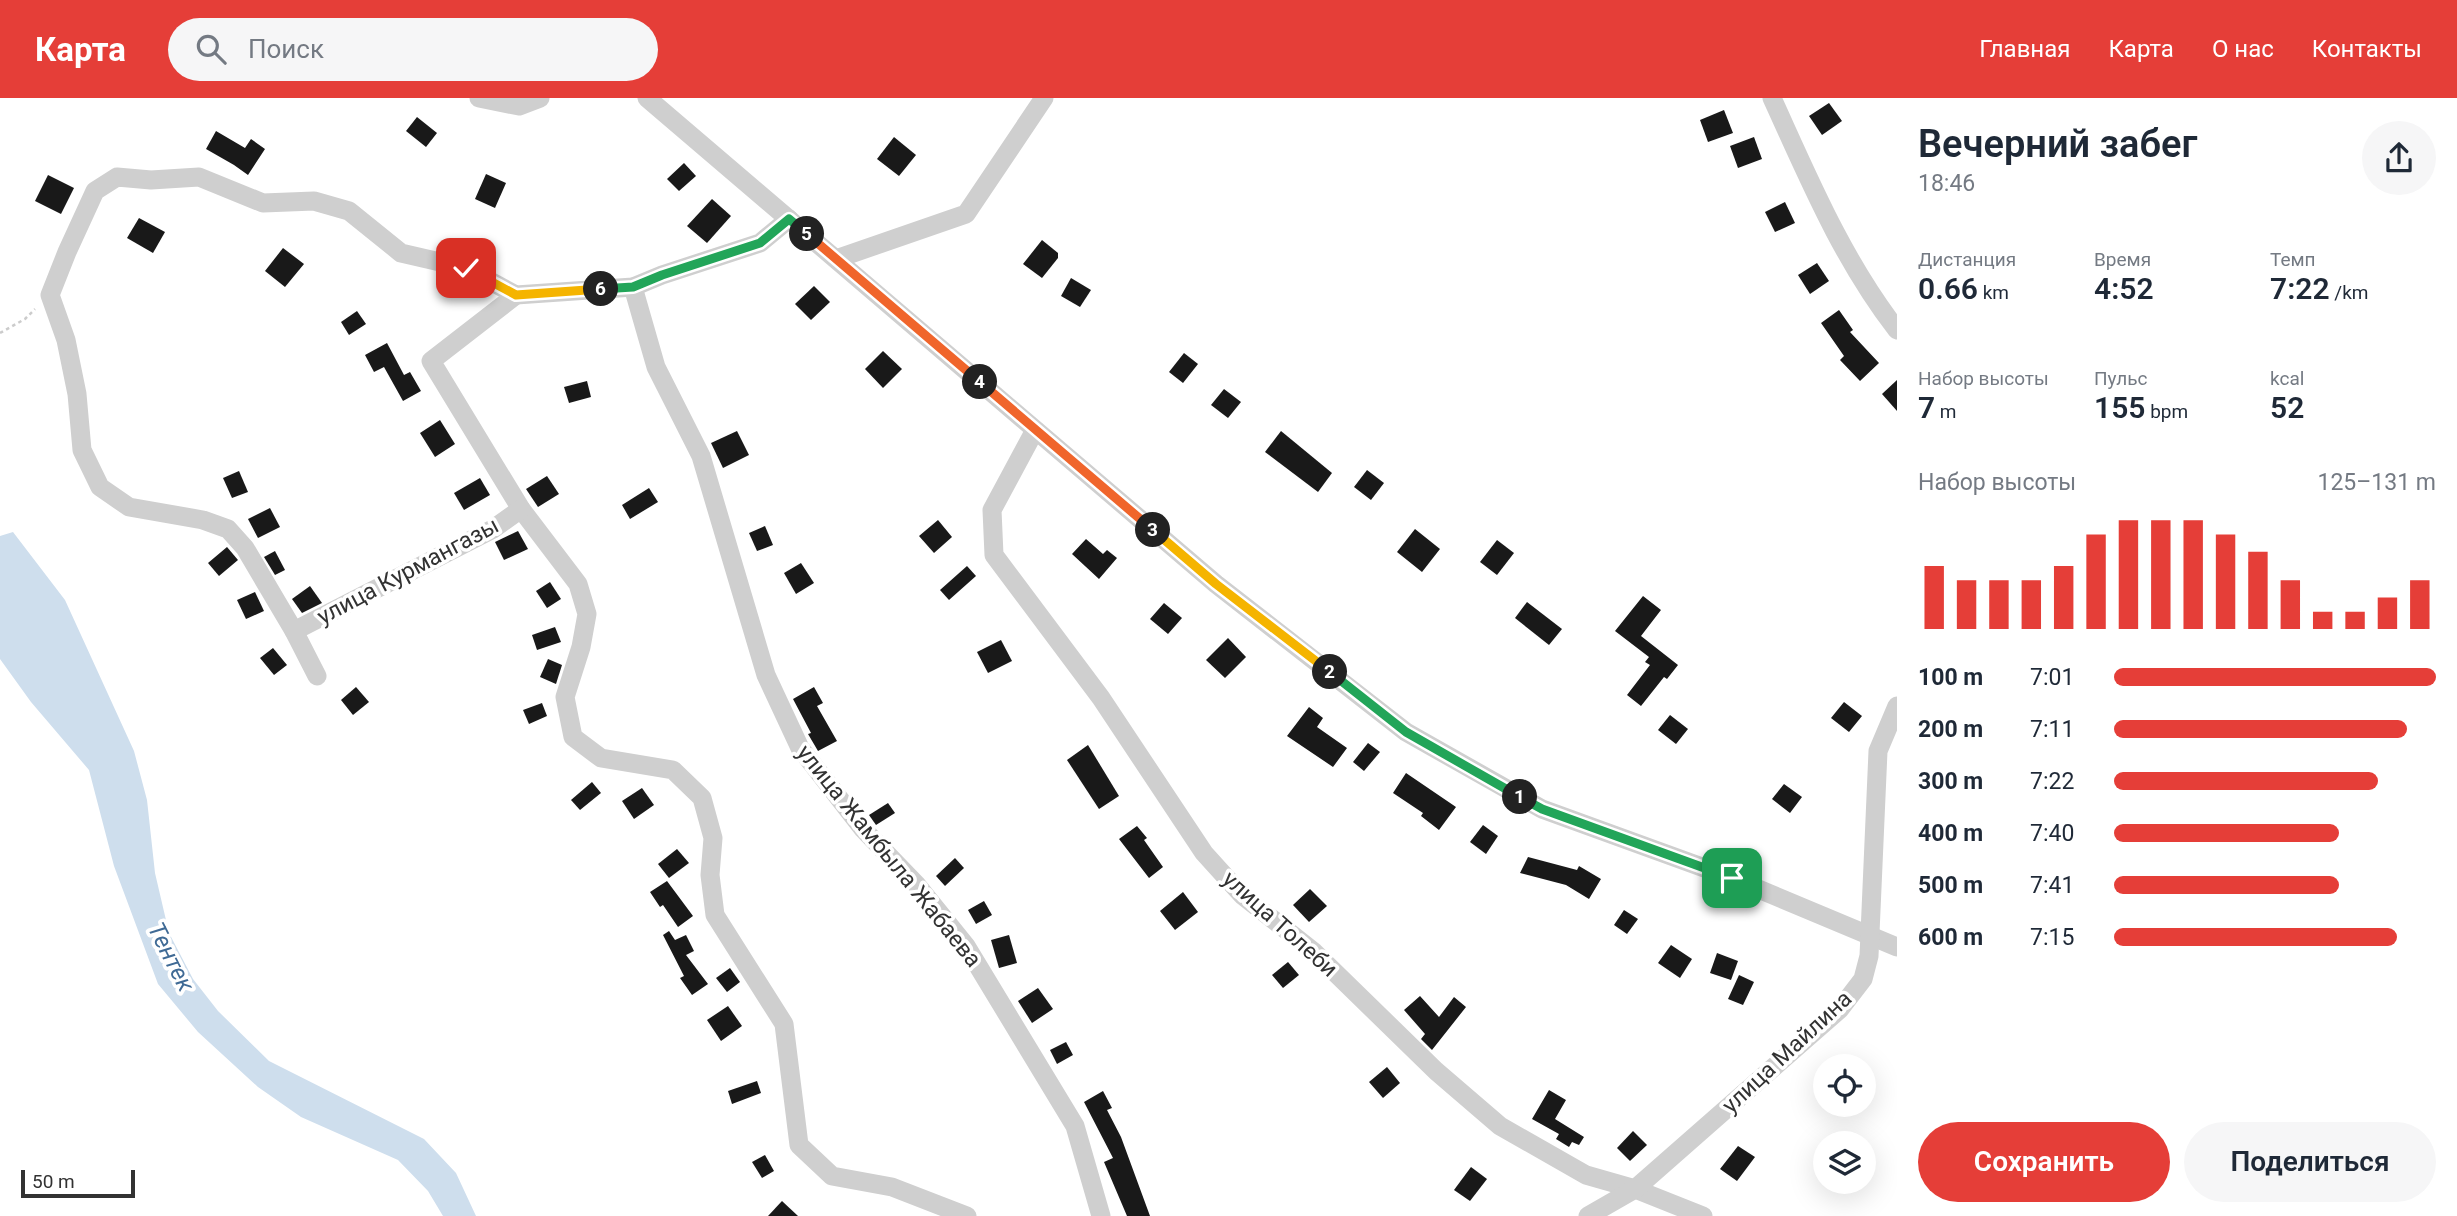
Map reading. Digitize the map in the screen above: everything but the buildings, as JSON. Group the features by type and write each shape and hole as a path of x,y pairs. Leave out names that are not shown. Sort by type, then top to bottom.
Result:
{"street":[{"path":"480,98 519,106 540,98"},
{"path":"647,98 1216,584 1406,732 1542,809 1732,878 1897,947"},
{"path":"835,259 966,214 1044,98"},
{"path":"1772,98 1828,223 1877,304 1897,330"},
{"path":"50,295 96,191 117,177 151,180 199,177 263,203 314,201 349,211 401,253 466,268 516,295 633,287 760,243 789,219"},
{"name":"улица Жамбыла Жабаева","path":"633,287 656,367 701,456 766,675 800,748 863,829 916,884 966,946 1075,1126 1101,1216"},
{"name":"улица Курмангазы","path":"50,295 69,353 77,394 82,450 100,487 129,507 203,520 228,529 245,548 317,676"},
{"path":"516,295 431,360 521,509 578,584 587,614 581,647 565,696 573,737 601,758 673,770 702,798 713,838 710,875 715,915 784,1024 799,1145 832,1176 892,1188 967,1216"},
{"name":"улица Толеби","path":"1035,430 992,510 994,555 1101,698 1204,853 1242,895 1314,952 1437,1071 1500,1126 1586,1175 1635,1189 1703,1216"},
{"name":"улица Курмангазы","path":"294,631 494,529 521,509"},
{"name":"улица Майлина","path":"1588,1216 1635,1189 1840,1009 1863,979 1869,956 1878,751 1897,706"}],"path":[{"path":"0,333 25,318 50,295"}],"water":[{"name":"Тентек","path":"13,532 65,600 134,751 147,800 155,873 169,933 193,979 218,1011 269,1061 424,1139 456,1173 476,1216 443,1216 428,1191 398,1160 301,1117 258,1087 198,1032 158,984 114,866 89,770 31,702 0,659 0,536"}],"route":[{"path":"466,268 516,295 633,287 760,243 789,219 1216,584 1406,732 1542,809 1732,878"}]}
